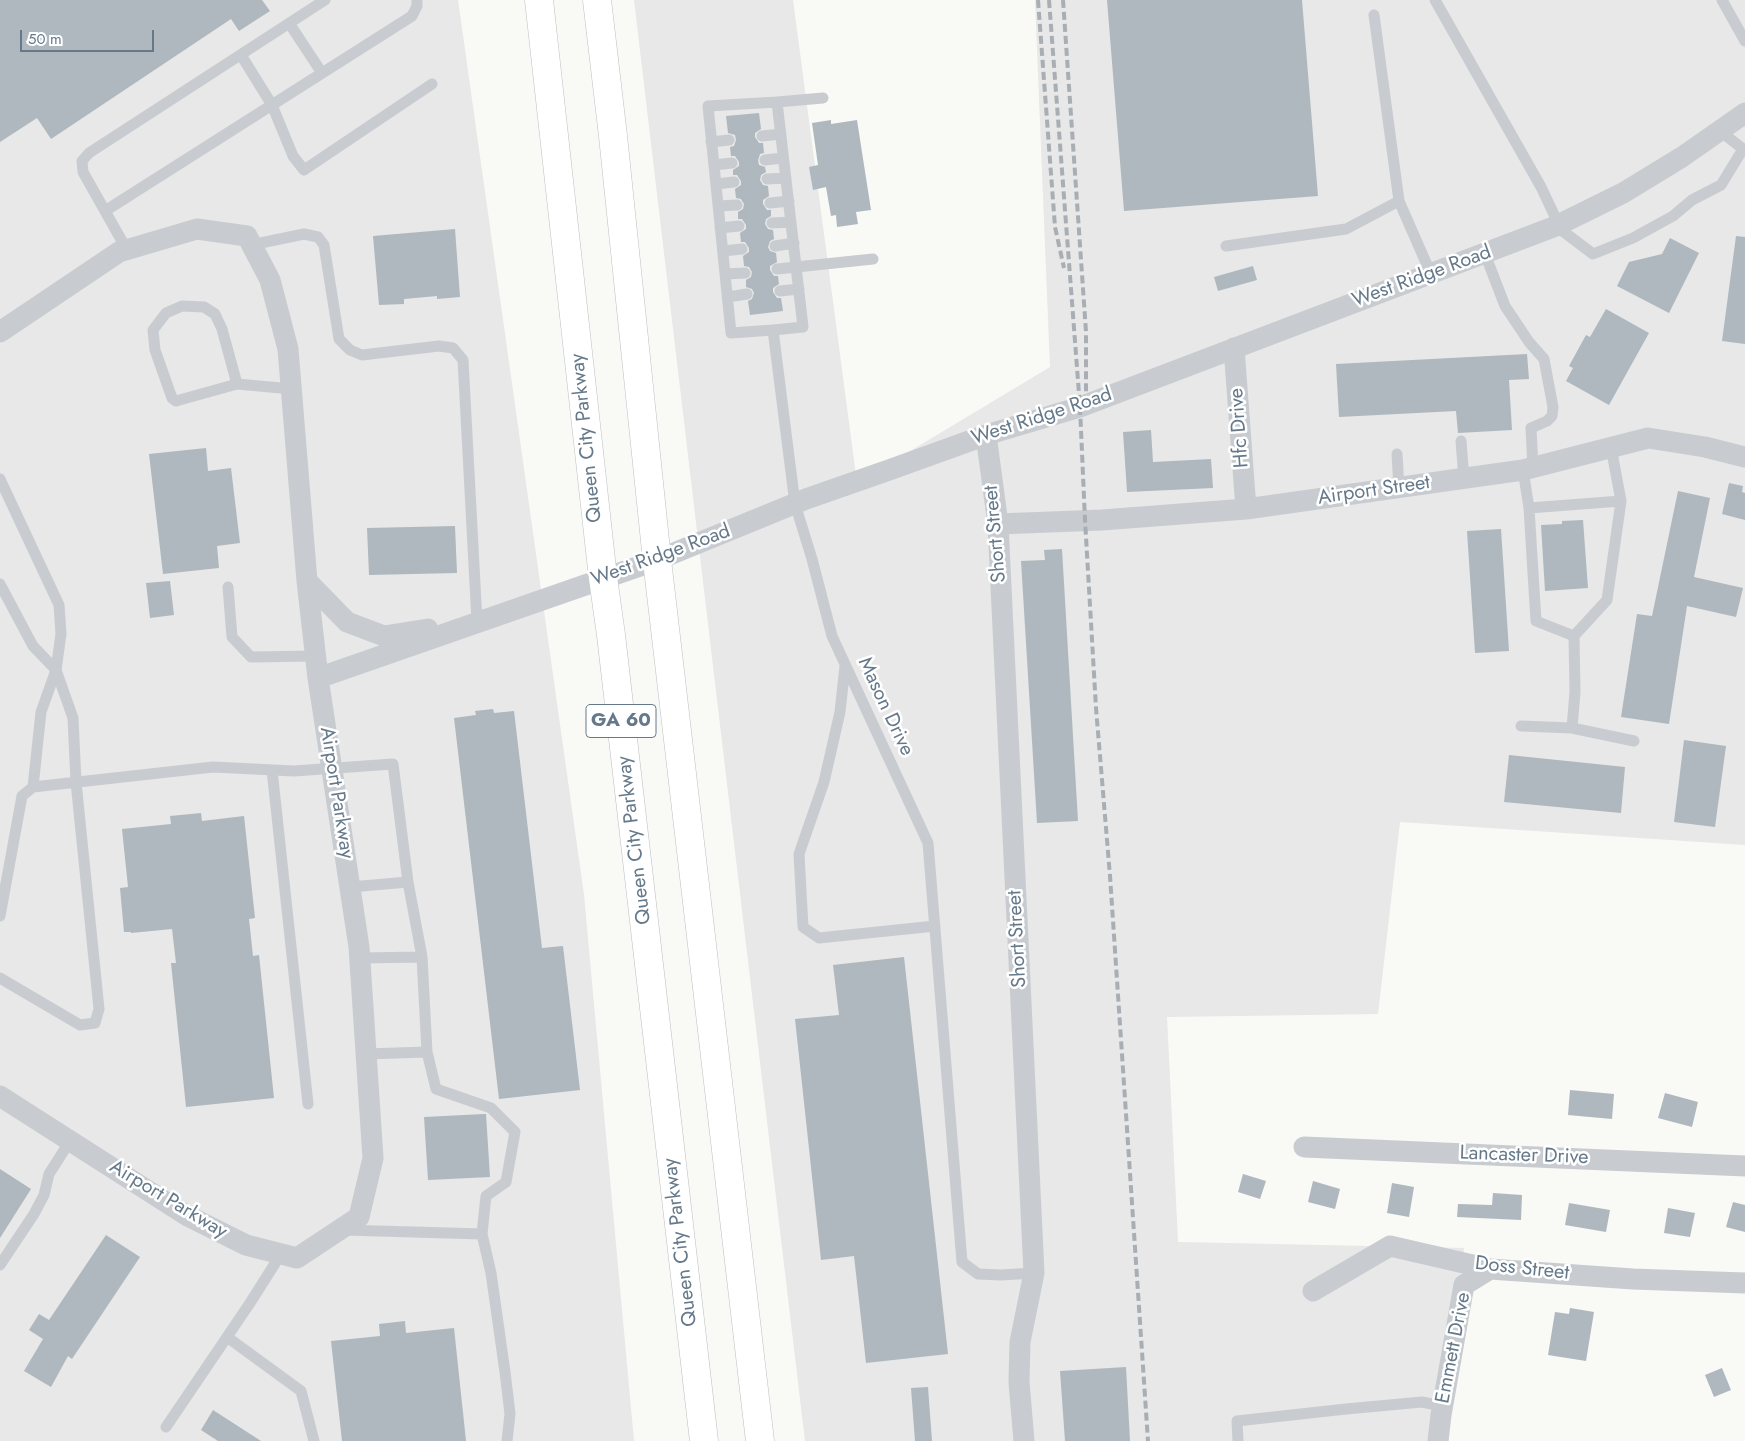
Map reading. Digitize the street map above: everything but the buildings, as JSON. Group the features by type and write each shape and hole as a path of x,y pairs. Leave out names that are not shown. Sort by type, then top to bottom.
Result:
{"main road":[{"name":"Queen City Parkway","path":"539,0 603,578 704,1441"},
{"name":"GA 60","path":"597,0 657,560 760,1441"}],"street":[{"name":"West Ridge Road","path":"318,678 477,621 657,560 796,504 986,436 1080,407 1558,226 1623,193 1682,157 1745,113"},
{"path":"0,332 119,252 197,229 247,236 251,245"},
{"name":"Airport Parkway","path":"0,1096 186,1215 246,1245 297,1258 359,1216 373,1158 360,958 318,678 288,349 270,280 251,245"},
{"name":"Hfc Drive","path":"1234,348 1246,509"},
{"name":"Short Street","path":"986,436 998,524 1034,1273 1020,1342 1019,1382 1024,1441"},
{"name":"Airport Street","path":"998,524 1102,520 1246,509 1528,469 1648,438 1705,447 1745,457"},
{"path":"308,582 347,622 384,636 477,621"},
{"name":"Lancaster Drive","path":"1304,1147 1745,1166"},
{"name":"Doss Street","path":"1314,1291 1390,1246 1490,1269 1634,1279 1745,1283"},
{"name":"Emmett Drive","path":"1438,1441 1442,1406 1464,1285 1490,1269"}],"lane":[{"path":"128,250 83,172 82,162 89,153 325,0"},
{"path":"106,211 412,16 417,6 417,0"},
{"path":"1435,0 1541,187 1558,226 1593,254 1633,238 1673,216 1692,200 1721,185 1744,149 1720,130"},
{"path":"1722,0 1745,41"},
{"path":"1374,15 1399,201 1431,274"},
{"path":"290,23 322,73"},
{"path":"241,55 272,105 293,156 304,170 432,84"},
{"path":"777,102 803,327 732,333 708,106 823,98"},
{"path":"762,136 781,134"},
{"path":"711,142 729,140"},
{"path":"765,160 783,158"},
{"path":"714,165 732,163"},
{"path":"767,179 786,178"},
{"path":"716,184 734,182"},
{"path":"770,202 788,201"},
{"path":"1226,246 1346,230 1399,201"},
{"path":"718,206 737,205"},
{"path":"772,223 791,222"},
{"path":"720,228 739,226"},
{"path":"251,245 304,234 318,237 324,245 339,339 350,350 362,354 439,346 453,348 463,360 477,621"},
{"path":"775,246 794,244"},
{"path":"723,251 742,249"},
{"path":"1485,254 1505,306 1529,342 1544,359 1553,406 1552,416 1547,421 1531,428 1528,469 1536,621 1574,636"},
{"path":"778,270 873,259"},
{"path":"725,274 745,273"},
{"path":"780,291 799,289"},
{"path":"728,296 747,294"},
{"path":"237,384 222,329 215,314 204,307 182,306 166,313 153,330 154,350 172,398 176,401 237,384 292,389"},
{"name":"Mason Drive","path":"774,330 796,504 832,636 928,843 962,1262 978,1274 1034,1273"},
{"path":"1461,441 1464,479"},
{"path":"1572,728 1575,692 1574,636 1607,600 1621,501 1611,447"},
{"path":"1397,454 1399,488"},
{"path":"0,479 59,605 61,634 56,670 41,712 33,786"},
{"path":"1529,508 1621,501"},
{"path":"0,584 33,646 56,670 73,718 76,782 99,1009 95,1023 80,1025 0,978"},
{"path":"228,587 232,637 251,657 316,656"},
{"path":"845,666 840,712 824,782 799,854 803,927 819,938 935,926"},
{"path":"1521,726 1572,728 1634,740"},
{"path":"0,916 22,796 33,786 213,767 294,771 393,764 408,882 422,957 427,1052 436,1088 491,1108 515,1132 506,1182 486,1196 482,1234 491,1273 507,1388 510,1414 507,1441"},
{"path":"272,770 308,1104"},
{"path":"350,887 408,882"},
{"path":"360,958 422,957"},
{"path":"366,1054 427,1052"},
{"path":"0,1265 34,1214 44,1195 49,1174 70,1140"},
{"path":"340,1230 482,1234"},
{"path":"166,1427 281,1254"},
{"path":"227,1337 301,1391 314,1441"},
{"path":"1238,1441 1237,1421 1422,1402 1442,1406"}],"shaded area":[{"path":"0,0 458,0 584,895 634,1441 0,1441"},
{"path":"634,0 793,0 857,483 1050,367 1035,0 1745,0 1745,845 1400,822 1378,1014 1167,1017 1178,1242 1464,1248 1447,1441 805,1441"}],"railway":[{"path":"1038,0 1055,227 1064,268"},
{"path":"1049,0 1080,407 1096,708 1110,876 1148,1441"},
{"path":"1063,0 1086,332 1086,396"}]}
